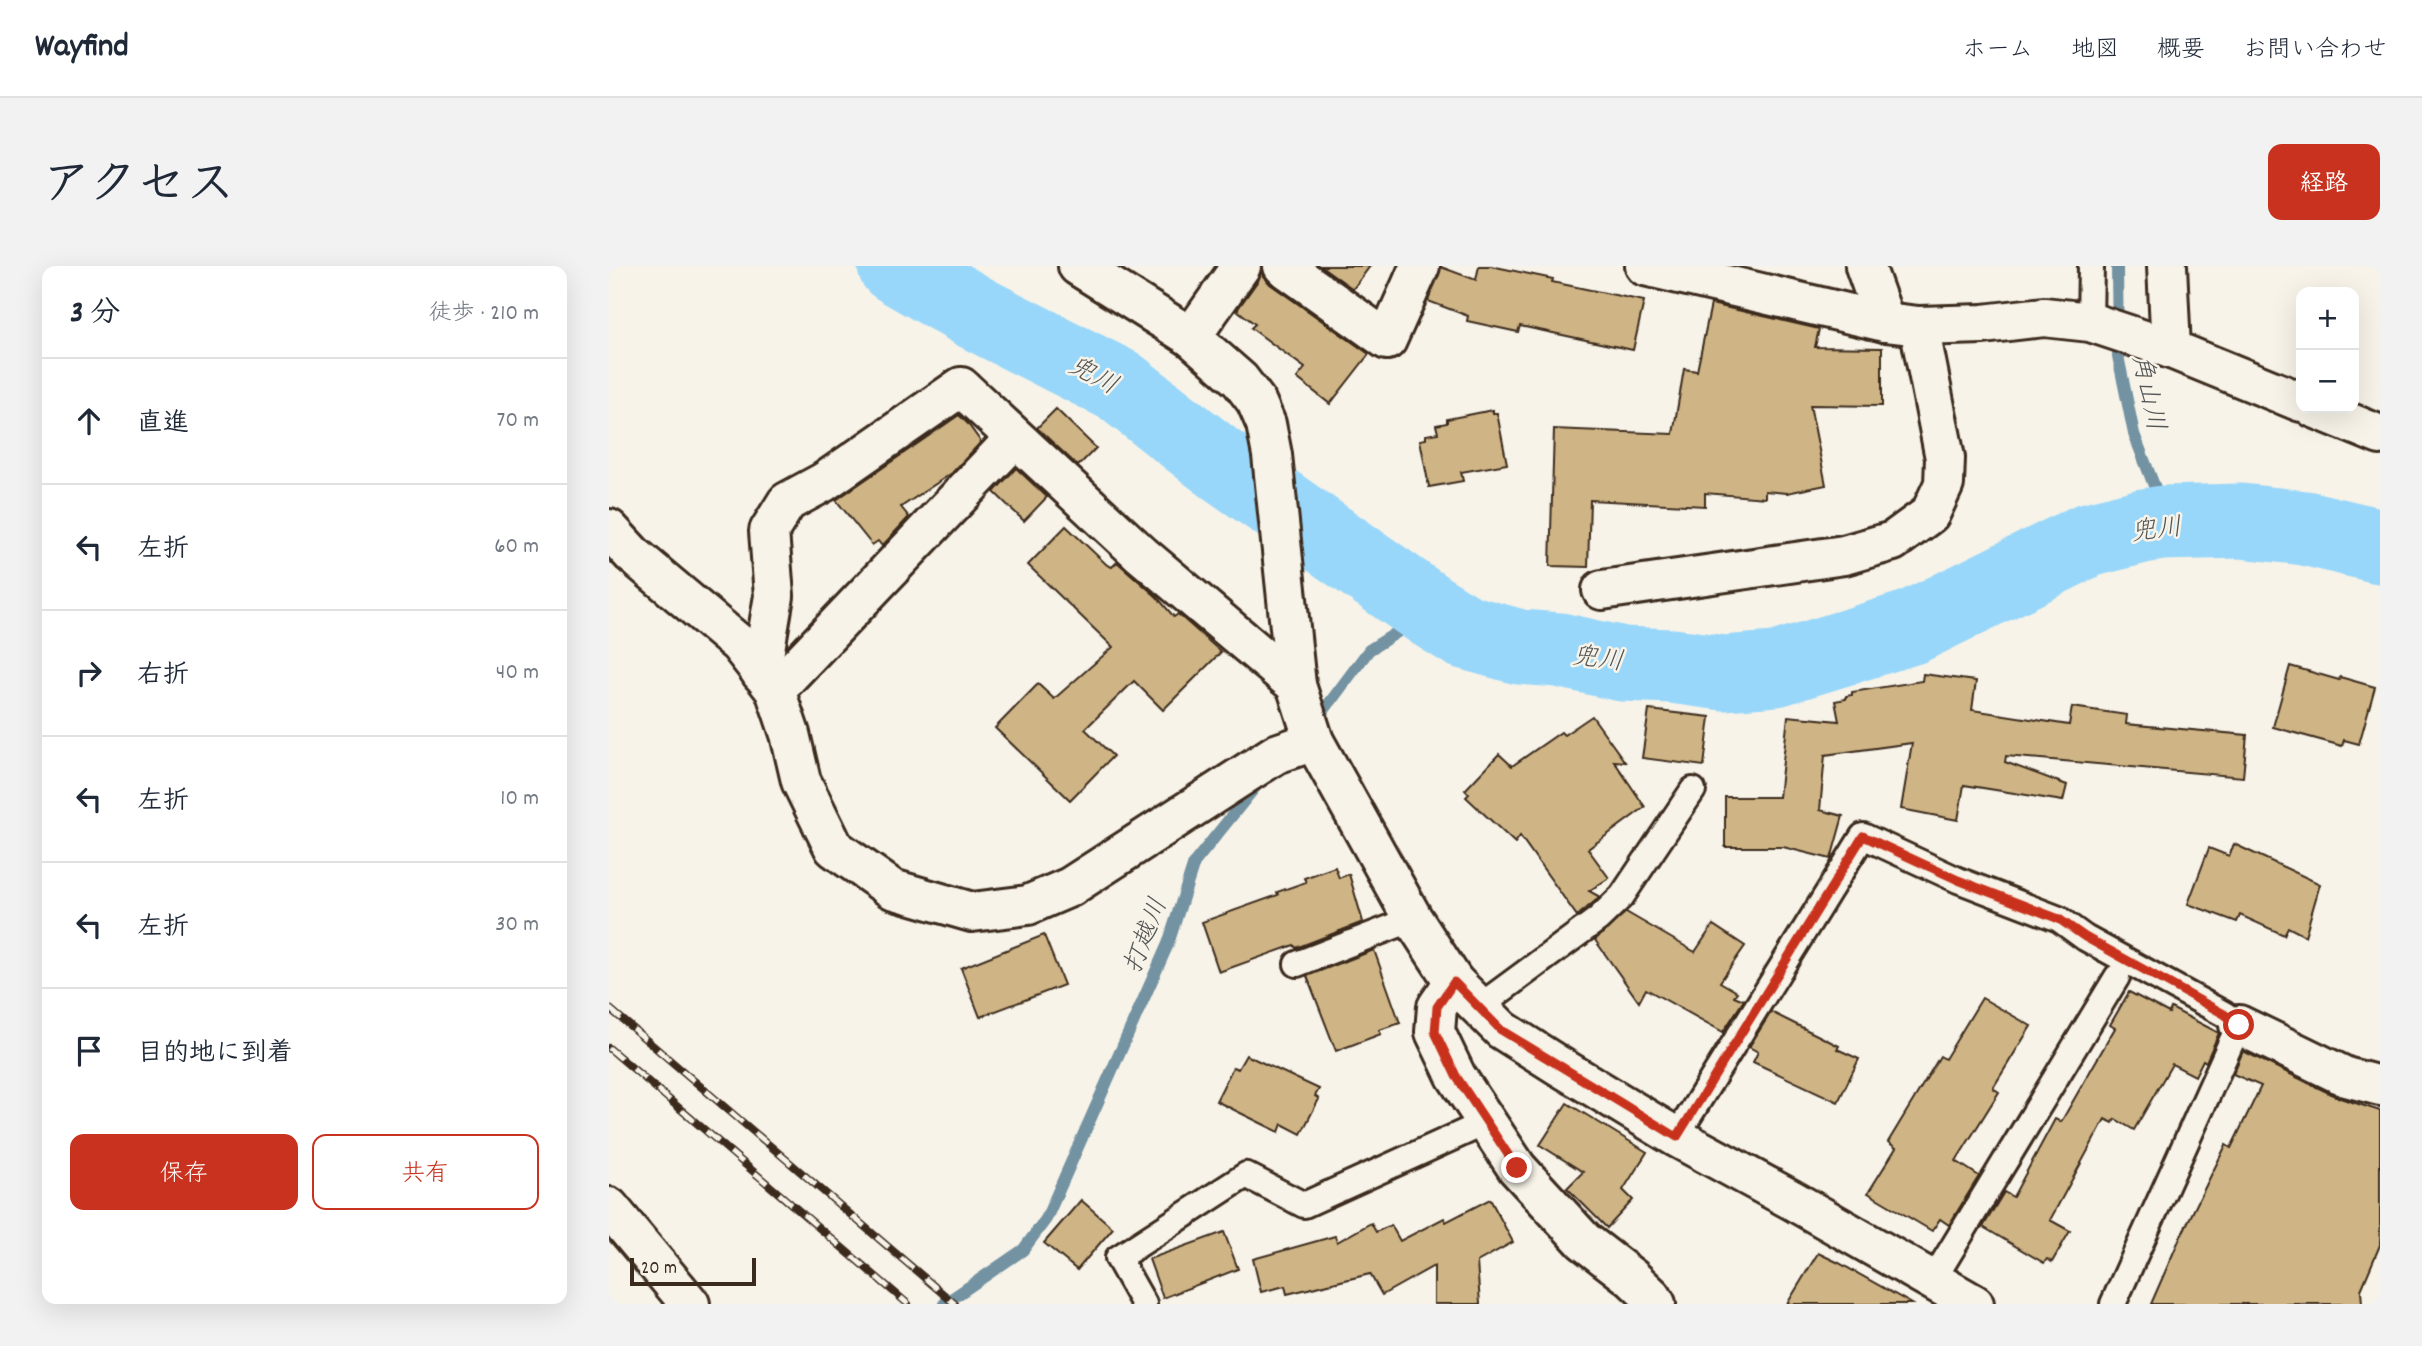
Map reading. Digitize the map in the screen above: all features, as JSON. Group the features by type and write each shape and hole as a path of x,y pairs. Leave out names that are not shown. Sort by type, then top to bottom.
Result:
{"main road":[{"path":"1078,266 1191,337 1240,380 1256,401 1266,424 1272,455 1296,685 1314,741 1413,919 1467,994 1501,1030 1677,1137 1974,1304"},
{"path":"1191,337 1241,266"},
{"path":"1283,266 1387,340 1420,266"},
{"path":"1645,266 1902,324 1983,324 2044,317 2089,322 2171,349 2296,400"},
{"path":"1602,590 1844,555 1893,541 1930,514 1944,484 1945,458 1902,324 1865,266"},
{"path":"2167,266 2171,349"},
{"path":"768,681 774,596 769,531 787,502 824,482 961,387 1142,555 1296,685"},
{"path":"2326,413 2380,435"},
{"path":"768,681 1015,438"},
{"path":"609,529 632,554 739,644 768,681 790,734 801,781 834,848 892,890 972,912 1028,905 1070,887 1276,754 1314,741"},
{"path":"1467,994 1437,1007 1435,1032 1456,1076 1517,1168 1584,1241 1632,1278 1657,1304"},
{"path":"2239,1025 2346,1077 2380,1086"},
{"path":"614,1221 690,1304"}],"lane":[{"path":"2089,322 2091,266"},
{"path":"1467,994 1598,919 1622,896 1693,790"},
{"path":"1677,1137 1863,836 1958,880 2059,919 2085,937 2224,1014 2239,1025 2113,1304"},
{"path":"1297,964 1413,919"},
{"path":"1933,1280 2117,977"},
{"path":"1145,1304 1118,1258 1246,1175 1304,1205 1487,1122"}],"building":[{"path":"1321,266 1370,266 1353,289"},
{"path":"1479,266 1553,279 1552,282 1644,301 1633,350 1520,326 1518,332 1467,321 1468,316 1428,301 1441,267 1476,280"},
{"path":"1262,270 1263,276 1270,284 1369,354 1330,404 1297,378 1305,368 1251,328 1255,324 1237,310 1259,279"},
{"path":"1711,304 1819,329 1815,347 1882,348 1882,406 1810,405 1826,485 1787,493 1765,491 1765,498 1705,493 1705,506 1590,500 1588,567 1550,566 1554,429 1673,434 1684,369 1697,371"},
{"path":"1056,409 1096,448 1078,466 1037,428"},
{"path":"1493,410 1493,413 1497,413 1507,464 1461,472 1463,481 1429,487 1420,440 1426,439 1426,435 1438,433 1436,425 1447,423 1447,419"},
{"path":"959,415 981,442 952,473 901,507 909,517 882,546 878,541 872,545 836,500"},
{"path":"1016,468 1047,497 1024,521 994,492"},
{"path":"1066,526 1107,565 1112,567 1117,562 1157,597 1174,617 1178,614 1221,652 1163,710 1134,681 1085,729 1113,756 1070,800 995,728 1038,684 1054,699 1113,647 1028,565"},
{"path":"2290,666 2375,687 2359,744 2344,740 2342,746 2273,727"},
{"path":"1923,674 1976,681 1972,710 2069,725 2072,707 2127,715 2126,724 2247,735 2243,777 2006,756 2005,762 2067,785 2063,801 1964,785 1958,820 1901,809 1912,743 1825,755 1820,810 1843,816 1831,859 1783,847 1725,847 1725,797 1779,797 1788,716 1839,721 1835,701 1846,699 1852,692 1922,681"},
{"path":"1649,710 1710,717 1704,766 1642,758"},
{"path":"1592,716 1625,762 1614,761 1645,807 1588,849 1609,878 1589,891 1600,897 1577,916 1520,836 1515,843 1466,797 1469,794 1465,790 1499,754 1512,766 1561,732 1564,735"},
{"path":"2234,844 2320,884 2305,936 2288,927 2284,935 2240,915 2237,922 2188,904 2209,848 2229,856"},
{"path":"1335,867 1339,878 1349,874 1363,922 1296,948 1294,945 1219,972 1202,922 1278,895 1277,892 1306,882 1304,878"},
{"path":"1626,912 1695,952 1713,925 1745,946 1720,982 1737,992 1734,996 1744,1000 1723,1032 1646,989 1639,1002 1595,940"},
{"path":"1044,935 1064,985 980,1017 961,968"},
{"path":"1374,950 1400,1023 1379,1030 1381,1034 1336,1051 1307,976"},
{"path":"2129,992 2169,1013 2171,1008 2219,1033 2206,1062 2203,1060 2195,1076 2172,1064 2134,1130 2115,1119 2113,1123 2105,1119 2050,1220 2070,1231 2052,1262 2047,1259 2044,1263 1983,1227 2004,1192 2013,1197 2055,1119 2061,1122 2115,1028 2110,1025"},
{"path":"1982,998 2031,1026 1993,1088 1999,1092 1956,1161 1979,1176 1949,1225 1940,1219 1932,1231 1868,1193 1896,1148 1888,1142 1940,1056 1945,1059"},
{"path":"1771,1012 1859,1059 1838,1102 1753,1062 1758,1052 1749,1047"},
{"path":"2243,1051 2337,1097 2380,1111 2380,1245 2361,1290 2362,1304 2151,1304 2226,1145 2231,1148 2261,1086 2233,1074"},
{"path":"1246,1055 1319,1089 1315,1096 1319,1099 1301,1134 1282,1124 1279,1132 1216,1101 1233,1067 1238,1069"},
{"path":"1567,1103 1647,1152 1623,1190 1633,1200 1607,1228 1567,1188 1583,1172 1540,1145"},
{"path":"1490,1199 1513,1242 1477,1262 1480,1304 1434,1304 1434,1266 1382,1295 1370,1274 1287,1294 1285,1286 1261,1292 1253,1259 1335,1236 1337,1242 1371,1223 1376,1232 1391,1225 1400,1241 1444,1218 1446,1222"},
{"path":"1081,1200 1113,1228 1077,1270 1044,1243"},
{"path":"1224,1232 1238,1269 1163,1298 1149,1259"},
{"path":"1818,1253 1839,1263 1912,1304 1787,1304"}],"waterway":[{"name":"兜川","path":"895,266 978,314 1120,386 1219,463 1465,632 1520,647 1559,650 1623,664 1672,666 1724,673 1776,669 1912,627 2088,540 2143,526 2241,521 2305,528 2380,546"},
{"name":"角山川","path":"2117,266 2118,356 2134,434 2155,488 2163,523"},
{"name":"打越川","path":"1316,721 1369,650 1431,611"},
{"name":"打越川","path":"944,1304 1023,1250 1046,1219 1168,944 1194,863 1256,786"}],"railway":[{"path":"609,1008 955,1304"},
{"path":"609,1048 908,1304"}],"route":[{"path":"1517,1168 1456,1076 1435,1032 1437,1007 1454,982 1501,1030 1677,1137 1863,836 1958,880 2059,919 2085,937 2224,1014 2239,1025"}]}
